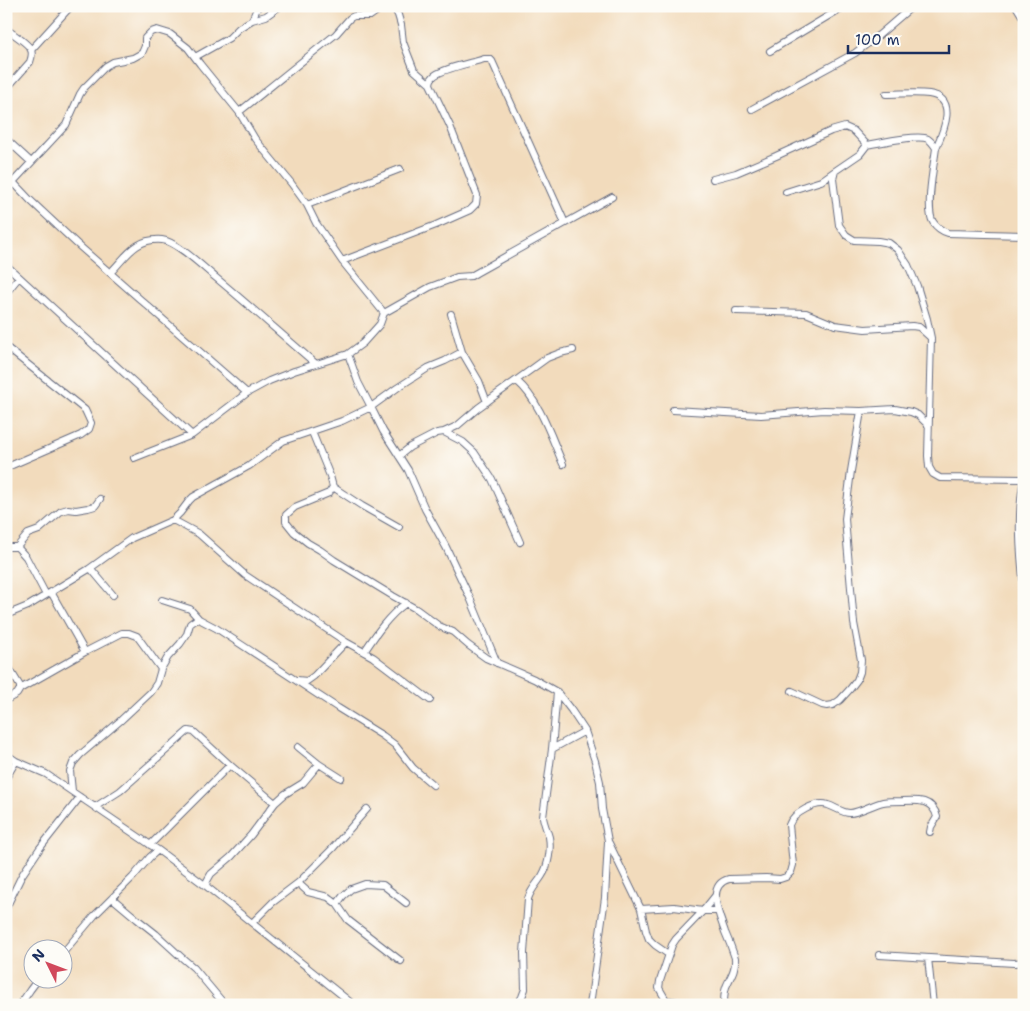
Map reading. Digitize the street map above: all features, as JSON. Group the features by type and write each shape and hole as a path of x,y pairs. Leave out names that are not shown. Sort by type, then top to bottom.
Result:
{"street":[{"path":"6,89 30,62 32,50 71,6"},
{"path":"252,20 258,6"},
{"path":"195,57 229,38 252,20 266,16 280,6"},
{"path":"239,112 336,34 350,18 354,16 370,16 384,6"},
{"path":"342,261 436,225 470,210 476,204 477,195 450,126 430,84 414,70 403,42 402,25 393,6"},
{"path":"770,51 845,6"},
{"path":"752,110 855,52 914,6"},
{"path":"1020,8 1024,19"},
{"path":"6,29 32,50"},
{"path":"6,192 66,125 84,88 106,66 113,62 133,58 142,53 146,38 151,32 157,30 170,34 188,48 239,112 255,139 291,183 342,261 384,313"},
{"path":"430,84 434,75 443,71 484,59 492,61 565,223"},
{"path":"886,94 931,94 941,98 947,109 944,130 936,148 931,186 930,212 932,221 936,226 941,231 948,233 1024,235"},
{"path":"713,179 736,173 831,131 845,127 854,131 867,145"},
{"path":"786,192 821,181 860,154 867,145 896,139 924,138 928,139 936,148"},
{"path":"6,139 31,162"},
{"path":"306,206 400,169"},
{"path":"835,171 833,178 839,225 846,235 854,240 889,243 898,250 908,265 917,286 931,338 928,456 933,474 940,478 1024,479 1020,505 1024,587"},
{"path":"13,182 110,273 247,393"},
{"path":"134,458 192,436 247,393 269,381 348,354 362,343 380,324 384,313 430,287 457,277 471,276 612,197"},
{"path":"110,273 135,246 141,243 164,240 169,242 207,270 316,364"},
{"path":"6,265 192,436"},
{"path":"6,293 19,277"},
{"path":"736,311 806,312 826,322 846,327 912,326 919,327 931,338"},
{"path":"451,314 462,352 479,381 487,402"},
{"path":"6,347 85,410 91,423 89,429 67,442 6,468"},
{"path":"399,456 410,447 437,433 457,426 534,366 560,353 573,350"},
{"path":"6,615 28,606 89,569 132,538 173,520 193,497 250,466 283,442 342,421 371,407 428,368 462,352"},
{"path":"348,354 358,382 383,431 408,470 424,509 446,547 471,600 497,663"},
{"path":"517,381 527,390 538,408 563,464"},
{"path":"673,410 761,414 824,410 861,411 895,409 918,415 928,425"},
{"path":"792,691 822,705 833,705 850,689 860,672 861,660 854,623 845,519 861,411"},
{"path":"312,432 333,487 399,527"},
{"path":"444,432 464,442 474,452 492,479 520,542"},
{"path":"333,487 328,494 294,507 286,515 286,522 294,532 308,544 416,609 439,626 453,632 486,658 534,679 557,692 585,731 600,782 602,809 608,841 605,898 590,1005"},
{"path":"17,547 28,534 39,530 61,511 95,506 100,499"},
{"path":"173,520 198,534 251,579 346,642 373,657 430,700"},
{"path":"6,548 17,547 26,557 85,652"},
{"path":"89,569 92,570 113,595"},
{"path":"162,600 190,609 200,619 383,736 395,745 413,768 433,785"},
{"path":"364,652 393,613 406,603"},
{"path":"72,791 70,771 73,763 150,692 157,683 161,669 168,657 187,634 190,624 200,619"},
{"path":"6,700 17,694 20,689 122,633 137,636 161,669"},
{"path":"296,680 307,681 314,676 346,642"},
{"path":"6,663 20,689"},
{"path":"517,1005 525,989 524,953 528,900 530,892 543,875 547,866 549,836 543,817 557,692"},
{"path":"95,807 120,792 188,731 194,732 275,803"},
{"path":"552,749 585,731"},
{"path":"298,747 319,764 341,778"},
{"path":"6,754 16,761 46,774 150,844 206,886 354,1005"},
{"path":"6,778 16,761"},
{"path":"206,886 211,874 238,850 275,803 285,794 303,784 319,764"},
{"path":"150,844 230,765"},
{"path":"6,908 22,875 40,848 80,797"},
{"path":"693,1005 666,1002 659,988 668,954 676,939 703,911 715,896 719,885 724,880 780,879 786,877 791,872 793,865 789,825 791,820 800,812 817,804 826,804 850,813 885,802 918,800 927,803 935,810 937,817 930,832"},
{"path":"252,923 272,902 298,883 332,849 367,809"},
{"path":"608,841 641,909 649,939 668,954"},
{"path":"72,942 94,916 158,850"},
{"path":"298,883 308,892 328,897 337,904 348,920 401,960"},
{"path":"337,904 351,889 365,884 383,885 406,903"},
{"path":"715,896 718,911 736,964 724,993 724,1005"},
{"path":"112,898 194,968 226,1005"},
{"path":"641,909 674,907 718,911"},
{"path":"879,955 1024,962"},
{"path":"928,958 933,1005"},
{"path":"20,1005 32,988"},
{"path":"340,1005 345,998"}]}
